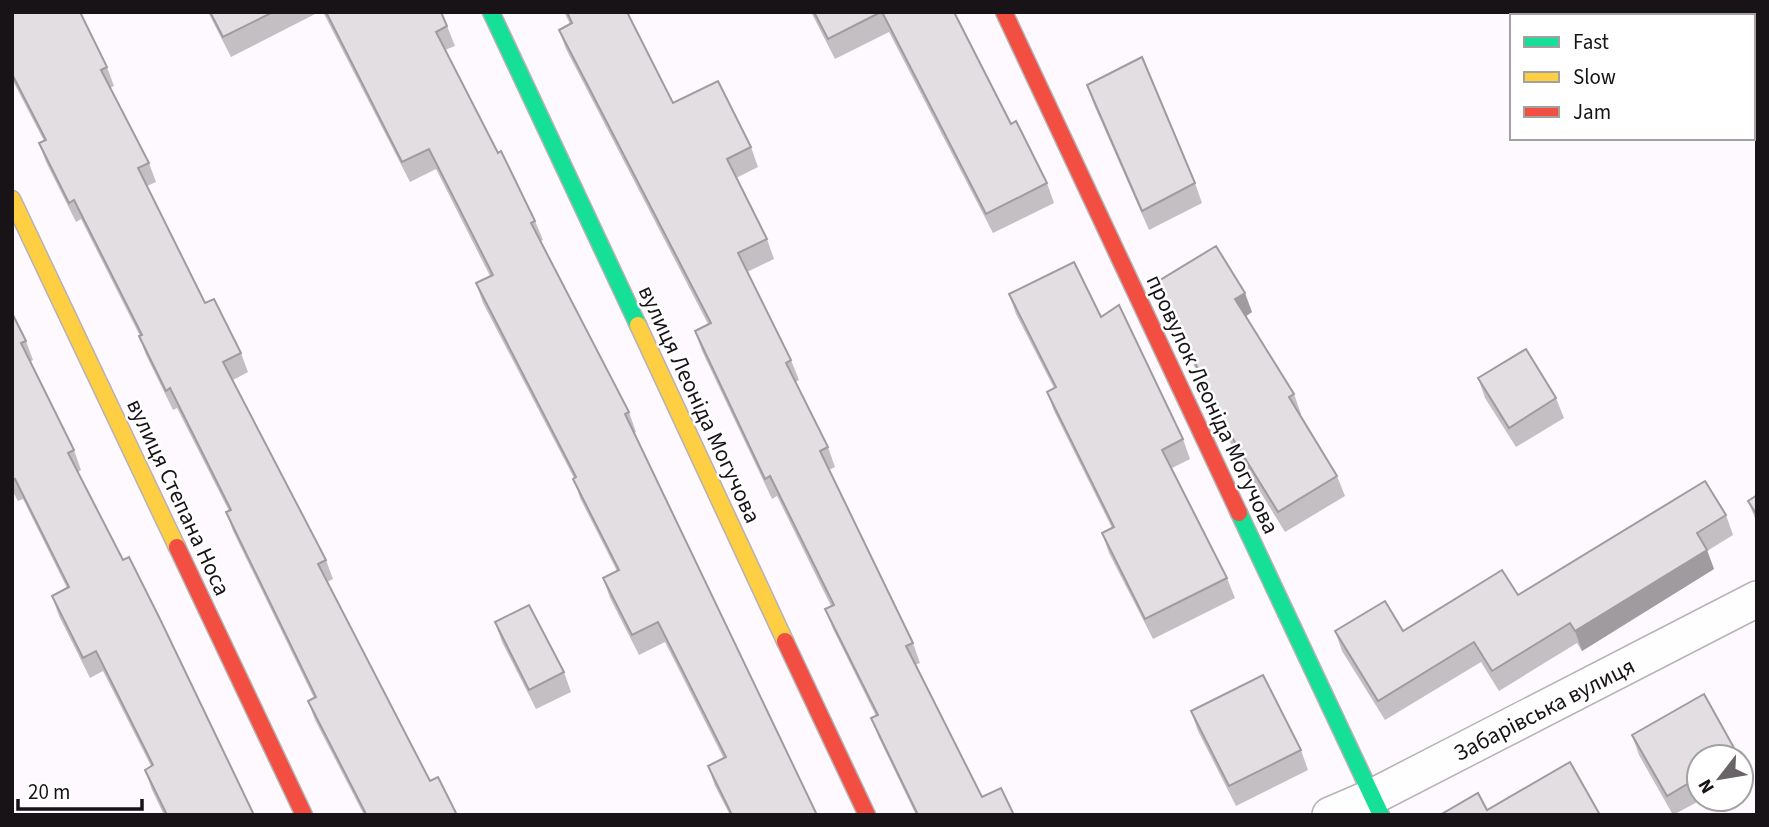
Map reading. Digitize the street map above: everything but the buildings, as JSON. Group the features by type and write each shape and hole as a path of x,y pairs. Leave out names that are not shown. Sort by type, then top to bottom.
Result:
{"street":[{"name":"вулиця Леоніда Могучова","path":"491,12 867,815"},
{"name":"провулок Леоніда Могучова","path":"1004,12 1376,806"},
{"name":"вулиця Степана Носа","path":"12,199 304,815"},
{"name":"Забарівська вулиця","path":"1330,815 1376,806 1757,599"}],"traffic: fast":[{"path":"491,12 638,325"},
{"path":"1239,513 1381,815"}],"traffic: slow":[{"path":"12,199 177,547"},
{"path":"638,325 785,641"}],"traffic: jam":[{"path":"1004,12 1239,513"},
{"path":"177,547 304,815"},
{"path":"785,641 867,815"}]}
